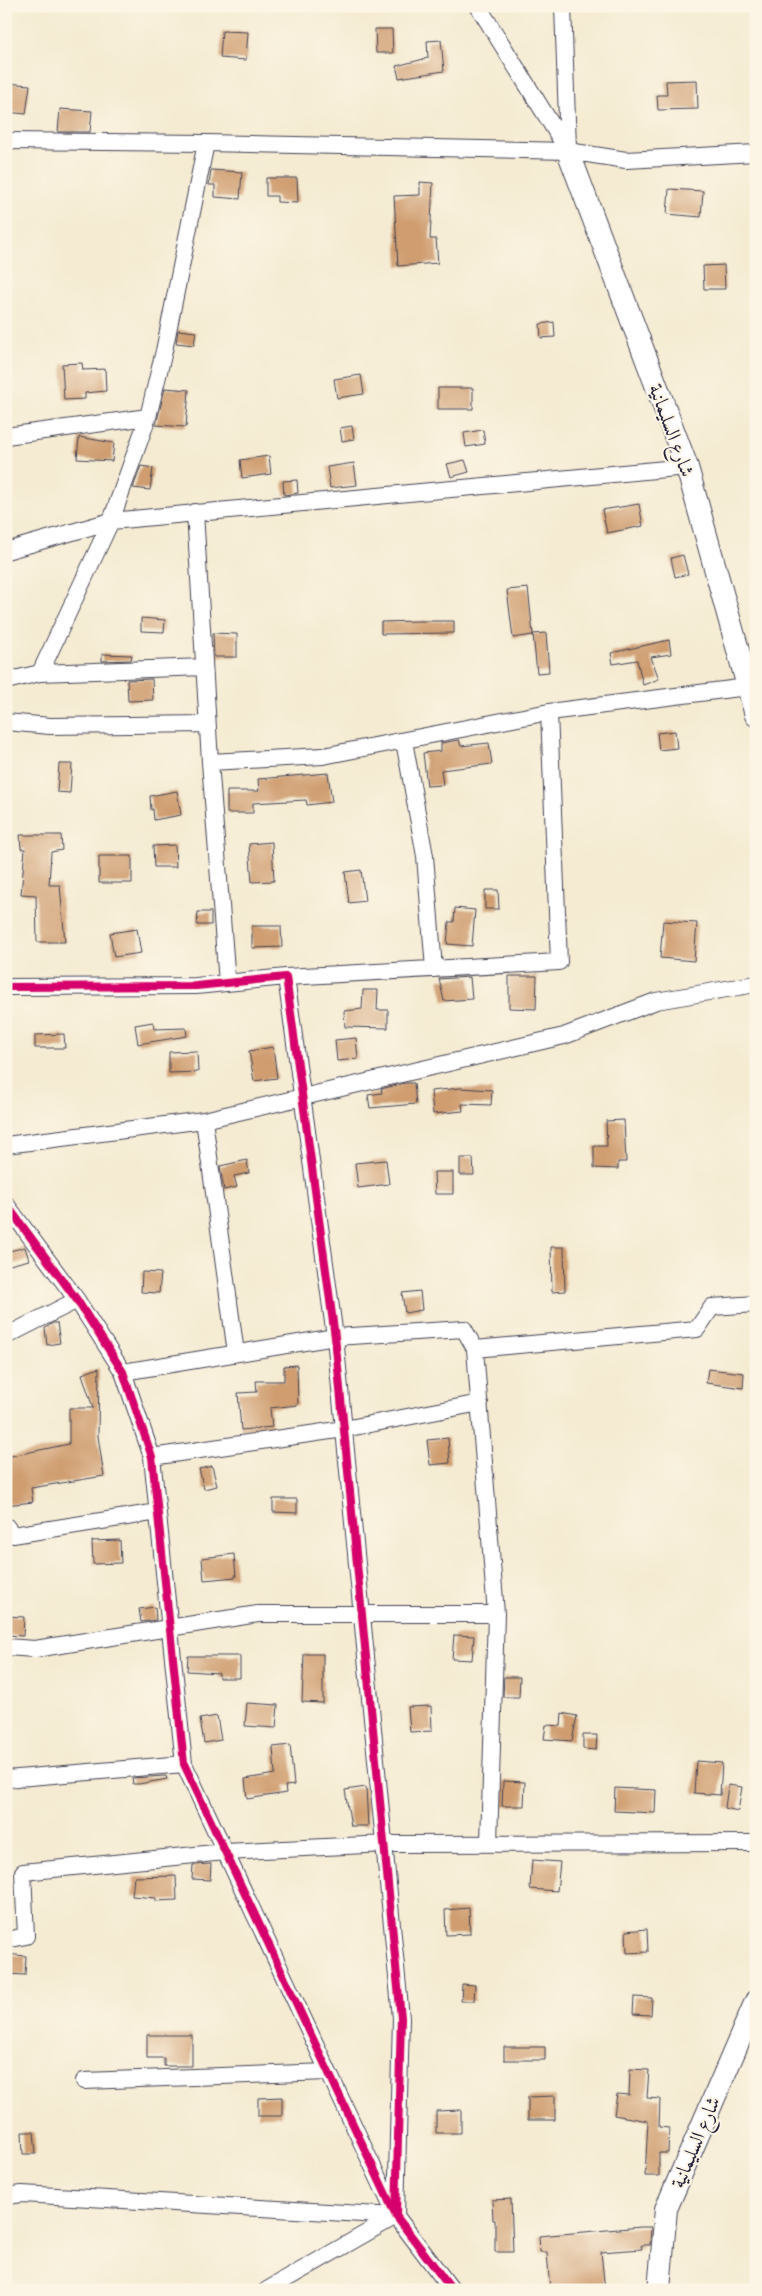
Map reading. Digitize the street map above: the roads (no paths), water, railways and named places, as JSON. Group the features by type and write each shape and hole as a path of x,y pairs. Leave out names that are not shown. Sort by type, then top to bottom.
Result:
{"street":[{"path":"478,6 568,151"},
{"path":"563,6 568,151"},
{"path":"6,141 206,143 568,151 626,160 756,153"},
{"path":"40,673 111,522 148,417 164,351 206,143"},
{"name":"شارع السليمانية","path":"568,151 687,467 756,715"},
{"path":"6,436 148,417"},
{"path":"6,551 111,522 194,512 687,467"},
{"path":"194,512 207,724 227,983"},
{"path":"6,681 40,673 204,667"},
{"path":"210,762 323,756 549,712 747,687"},
{"path":"6,987 196,986 286,977 559,962 549,712"},
{"path":"6,722 50,726 207,724"},
{"path":"404,740 425,856 434,969"},
{"path":"286,977 335,1337 386,1844 401,2018 396,2216"},
{"path":"6,1145 204,1120 564,1036 656,1001 756,984"},
{"path":"204,1120 236,1354"},
{"path":"6,1204 78,1300 123,1372 152,1457 184,1764 396,2216 452,2290"},
{"path":"6,1336 78,1300"},
{"path":"475,1349 697,1329 712,1307 756,1304"},
{"path":"123,1372 335,1337 464,1329 475,1349 496,1614 489,1843"},
{"path":"152,1457 344,1429 480,1403"},
{"path":"6,1526 13,1535 158,1512"},
{"path":"6,1647 35,1649 258,1614 496,1614"},
{"path":"6,1779 184,1764"},
{"path":"6,1940 26,1936 23,1872 225,1852 386,1844 756,1843"},
{"name":"شارع السليمانية","path":"659,2290 666,2209 756,2001"},
{"path":"84,2081 328,2072"},
{"path":"6,2196 22,2194 396,2216"},
{"path":"267,2290 396,2216"}]}
